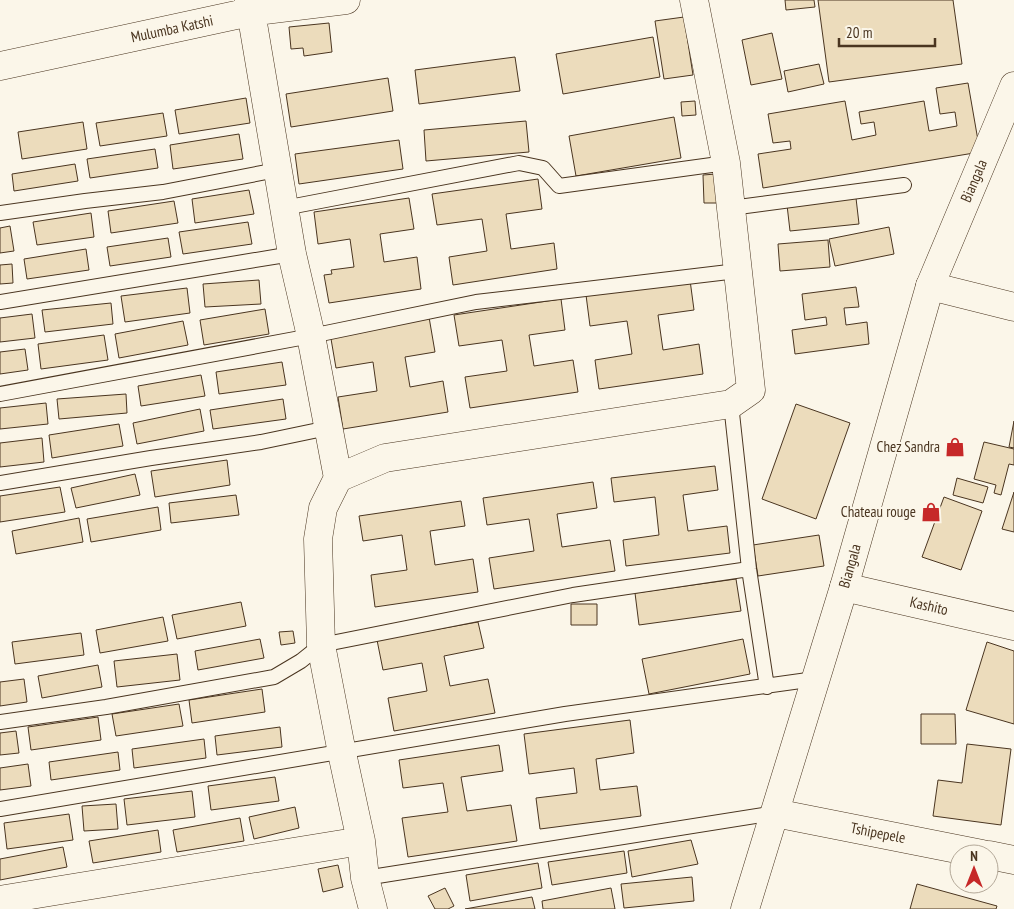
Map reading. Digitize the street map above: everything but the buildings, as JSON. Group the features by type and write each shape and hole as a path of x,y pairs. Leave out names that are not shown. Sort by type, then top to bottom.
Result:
{"street":[{"name":"Mulumba Katshi","path":"0,66 250,6 346,0"},
{"path":"338,478 385,458 731,404 751,390 726,163 694,0"},
{"path":"250,6 292,254 338,478 323,508 318,539 321,645 342,753 362,841 365,878 372,909"},
{"name":"Biangala","path":"741,908 775,813 844,587 930,286 1014,86"},
{"path":"930,286 1014,307"},
{"name":"Kashito","path":"844,587 1014,626"},
{"name":"Tshipepele","path":"775,813 949,847"},
{"path":"0,900 362,841"},
{"path":"999,858 1014,860"}],"lane":[{"path":"284,208 519,163 543,168 558,186 726,163"},
{"path":"0,213 85,200 163,192 277,170"},
{"path":"731,208 904,185"},
{"path":"0,302 292,254"},
{"path":"0,394 310,336 476,302 738,271"},
{"path":"731,404 749,569 767,687"},
{"path":"0,483 261,442 328,428"},
{"path":"0,722 106,707 274,677 301,661 321,645 573,595 749,569"},
{"path":"0,809 565,714 815,679"},
{"path":"365,878 775,813"}],"place":[{"name":"Chez Sandra","path":"955,447"},
{"name":"Chateau rouge","path":"931,512"}]}
